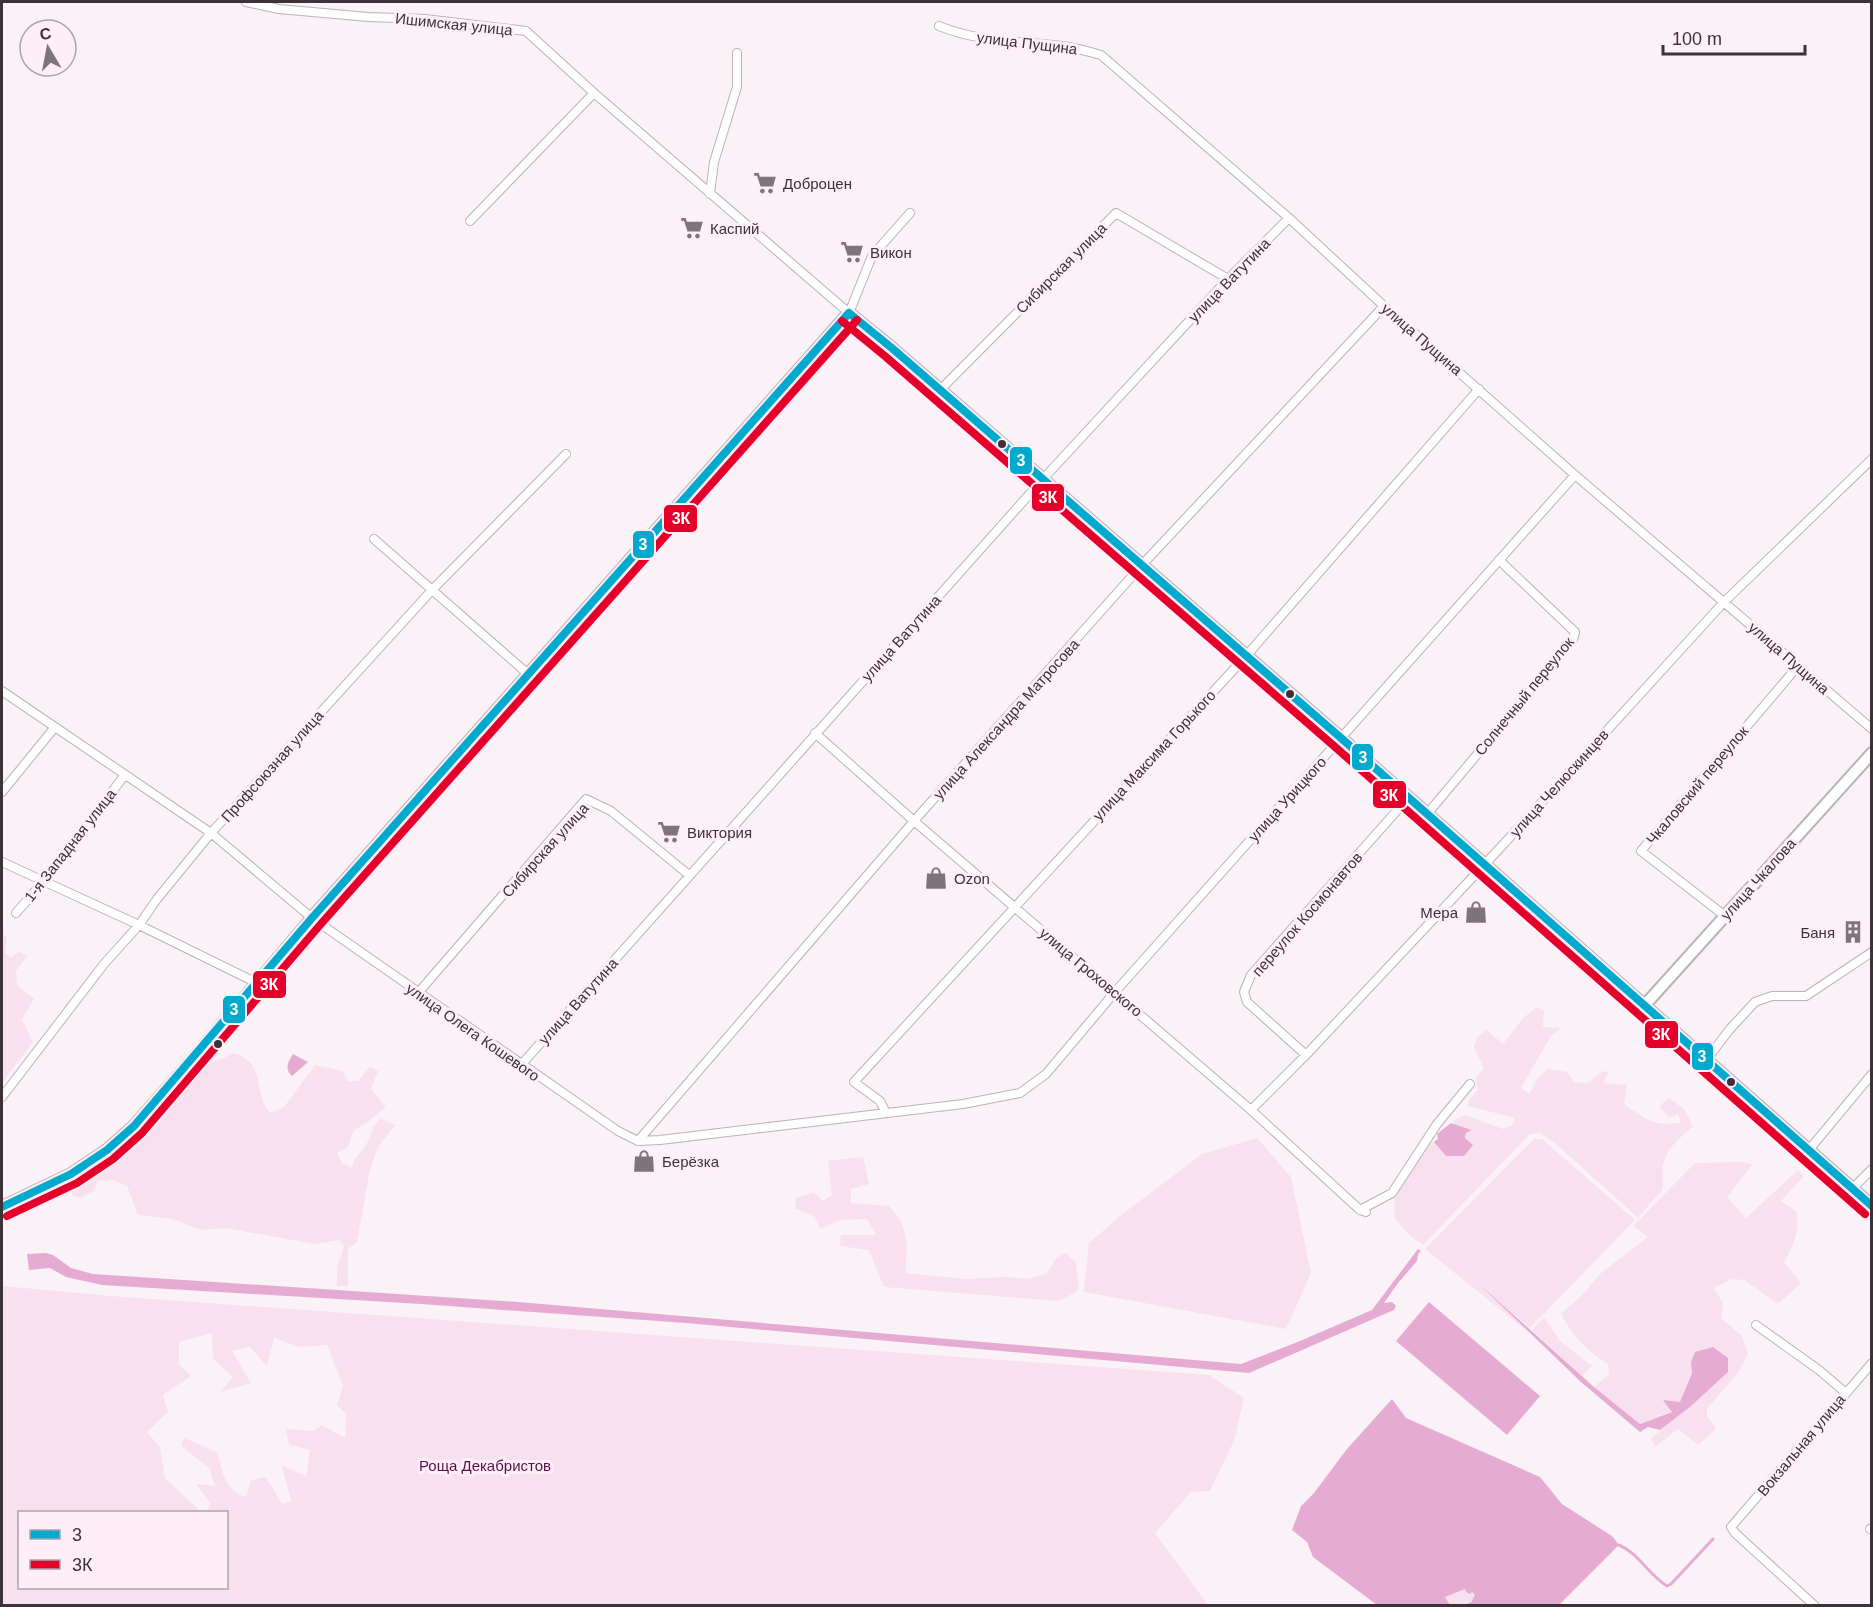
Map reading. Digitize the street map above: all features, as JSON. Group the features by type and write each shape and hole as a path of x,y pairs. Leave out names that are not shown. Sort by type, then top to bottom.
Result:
{"main road":[{"name":"Ишимская улица","path":"849,313 1247,655 1872,1206"},
{"path":"2,1207 71,1174 107,1150 134,1126 312,918 849,313"},
{"name":"улица Чкалова","path":"1644,1006 1872,753"}],"street":[{"name":"Ишимская улица","path":"246,2 279,9 425,18 525,31 849,313"},
{"name":"улица Пущина","path":"939,26 957,34 978,38 1071,47 1101,55 1289,218 1384,306 1575,475 1872,729"},
{"path":"710,194 714,162 736,87 737,53"},
{"path":"470,221 594,93"},
{"path":"849,313 873,256 910,213"},
{"name":"Сибирская улица","path":"940,390 1116,213 1228,279"},
{"name":"улица Ватутина","path":"521,1065 1043,479 1228,279 1289,218"},
{"name":"улица Александра Матросова","path":"638,1141 914,821 1142,565 1384,306"},
{"name":"улица Максима Горького","path":"886,1113 880,1101 854,1082 1247,655 1479,389"},
{"name":"Профсоюзная улица","path":"2,1096 104,964 139,925 157,898 211,833 432,590 566,454"},
{"name":"улица Челюскинцев","path":"1251,1110 1306,1055 1484,865 1724,602 1872,459"},
{"name":"улица Урицкого","path":"886,1113 963,1104 1020,1093 1046,1074 1115,992 1575,475"},
{"path":"374,540 528,674"},
{"name":"Солнечный переулок","path":"1428,813 1573,640 1575,632 1499,560"},
{"name":"Чкаловский переулок","path":"1725,916 1641,851 1798,666"},
{"name":"улица Олега Кошевого","path":"2,691 211,833 312,918 521,1065 618,1131 638,1141"},
{"path":"2,792 55,727"},
{"name":"улица Гроховского","path":"815,733 1014,908 1251,1110 1363,1211 1392,1193 1437,1124 1470,1084"},
{"name":"1-я Западная улица","path":"16,913 44,881 124,776"},
{"name":"переулок Космонавтов","path":"1306,1055 1247,1002 1244,992 1251,975 1409,797"},
{"name":"Сибирская улица","path":"418,993 586,799 610,811 689,875"},
{"path":"2,862 139,925 257,983"},
{"path":"1707,1059 1755,1002 1772,996 1806,996 1872,952"},
{"path":"1808,1151 1872,1074"},
{"path":"638,1141 672,1139 886,1113"},
{"path":"1852,1189 1872,1168"},
{"path":"1756,1325 1819,1370 1845,1393"},
{"name":"Вокзальная улица","path":"1815,1605 1731,1527 1872,1363"}],"green space":[{"path":"2,934 7,937 5,953 11,957 19,951 27,956 16,971 17,985 34,999 22,1019 33,1042 2,1083"},
{"path":"1537,1007 1544,1011 1543,1027 1561,1028 1551,1036 1521,1088 1529,1094 1537,1079 1547,1069 1567,1072 1574,1082 1587,1083 1602,1072 1609,1071 1604,1083 1627,1085 1624,1104 1644,1118 1663,1124 1681,1123 1678,1114 1669,1118 1659,1106 1669,1098 1684,1109 1693,1126 1668,1153 1663,1168 1663,1189 1638,1218 1556,1144 1540,1133 1530,1134 1423,1245 1408,1234 1394,1217 1395,1198 1428,1143 1434,1142 1446,1156 1472,1145 1465,1138 1466,1133 1472,1130 1454,1124 1454,1120 1465,1115 1503,1129 1511,1126 1515,1118 1468,1106 1469,1100 1478,1090 1476,1078 1484,1068 1474,1047 1477,1037 1487,1030 1503,1044 1523,1018"},
{"path":"234,1053 251,1064 258,1079 261,1096 270,1113 284,1107 315,1065 343,1071 348,1081 358,1081 370,1067 378,1071 371,1089 386,1107 354,1130 348,1147 337,1153 342,1163 352,1168 380,1118 395,1125 378,1147 370,1169 357,1242 348,1249 348,1286 337,1286 337,1267 344,1247 340,1240 315,1244 226,1228 200,1230 173,1219 138,1215 127,1186 113,1180 98,1181 93,1191 82,1198 73,1196 69,1185 96,1169 138,1136 163,1108 188,1074"},
{"path":"1257,1138 1291,1177 1311,1273 1286,1329 1084,1292 1089,1243 1120,1216 1202,1154"},
{"path":"1534,1139 1542,1139 1635,1220 1530,1328 1491,1295 1527,1331 1425,1249"},
{"path":"863,1157 869,1184 851,1189 851,1203 889,1206 901,1222 906,1237 906,1273 965,1279 1006,1277 1028,1279 1047,1273 1056,1258 1065,1253 1076,1262 1079,1287 1075,1293 1058,1301 884,1287 869,1250 840,1246 841,1235 876,1235 867,1219 841,1220 820,1229 815,1217 795,1208 796,1198 814,1192 823,1201 832,1195 828,1161"},
{"path":"1742,1162 1753,1164 1727,1197 1746,1218 1798,1170 1804,1176 1781,1201 1796,1211 1795,1238 1784,1262 1801,1283 1778,1304 1744,1280 1732,1279 1714,1288 1723,1303 1721,1318 1742,1336 1748,1354 1737,1374 1707,1409 1707,1415 1716,1429 1698,1445 1678,1429 1655,1447 1651,1438 1690,1407 1728,1372 1728,1358 1691,1362 1692,1372 1680,1402 1664,1401 1672,1411 1640,1424 1594,1387 1609,1374 1608,1364 1581,1342 1561,1314 1601,1273 1648,1237 1633,1226 1695,1163"},
{"name":"Роща Декабристов","path":"2,1286 111,1296 1209,1375 1244,1398 1234,1441 1210,1491 1191,1492 1155,1533 1208,1605 2,1605","holes":["212,1333 213,1359 233,1377 220,1392 251,1383 232,1351 250,1347 267,1366 274,1338 300,1347 327,1345 343,1386 337,1405 346,1414 345,1438 322,1425 313,1431 286,1429 289,1445 310,1450 306,1476 282,1466 291,1501 282,1504 266,1477 251,1480 246,1497 233,1490 226,1479 217,1452 184,1438 181,1446 209,1468 215,1486 196,1484 211,1504 207,1511 228,1511 228,1589 18,1589 18,1511 200,1511 165,1478 160,1447 147,1432 168,1412 163,1395 191,1376 179,1364 179,1342"]},
{"path":"1544,1317 1560,1341 1592,1366 1582,1376 1532,1330"},
{"path":"1465,1589 1475,1595 1470,1601 1462,1605 1450,1605 1445,1597"}],"shaded area":[{"path":"293,1054 308,1062 292,1076 287,1068"},
{"path":"1451,1123 1472,1130 1466,1133 1465,1138 1473,1145 1464,1156 1446,1156 1434,1142 1438,1139 1437,1134"},
{"path":"1418,1249 1421,1251 1417,1261 1384,1303 1392,1302 1396,1306 1394,1310 1249,1373 686,1323 102,1285 66,1277 50,1268 29,1270 27,1254 53,1255 71,1268 93,1274 518,1302 1241,1364 1372,1310"},
{"path":"1479,1284 1594,1387 1640,1424 1672,1412 1663,1400 1680,1402 1692,1373 1691,1362 1695,1352 1713,1347 1728,1358 1728,1372 1690,1407 1660,1430 1648,1427 1640,1432 1581,1382"},
{"path":"1429,1302 1540,1396 1507,1435 1396,1341"},
{"path":"1392,1399 1406,1418 1540,1477 1562,1504 1612,1536 1619,1545 1559,1605 1464,1605 1471,1602 1475,1595 1472,1592 1470,1594 1466,1592 1465,1589 1445,1597 1450,1605 1377,1605 1313,1557 1307,1542 1292,1530 1301,1506 1314,1493 1347,1449"}],"waterway":[{"path":"1619,1545 1632,1553 1667,1586 1713,1539"}],"transit line":[{"name":"3","path":"849,313 1341,738 1872,1206"},
{"name":"3","path":"2,1207 71,1174 107,1150 134,1126 312,918 849,313"},
{"name":"3К","path":"7,1216 77,1183 113,1159 142,1133 320,925 857,320"},
{"name":"3К","path":"842,321 1334,746 1865,1214"}],"place":[{"name":"Доброцен","path":"765,183"},
{"name":"Каспий","path":"692,228"},
{"name":"Викон","path":"852,252"},
{"name":"Виктория","path":"669,832"},
{"name":"Ozon","path":"936,878"},
{"name":"Мера","path":"1476,912"},
{"name":"Баня","path":"1853,932"},
{"name":"Берёзка","path":"644,1161"}]}
